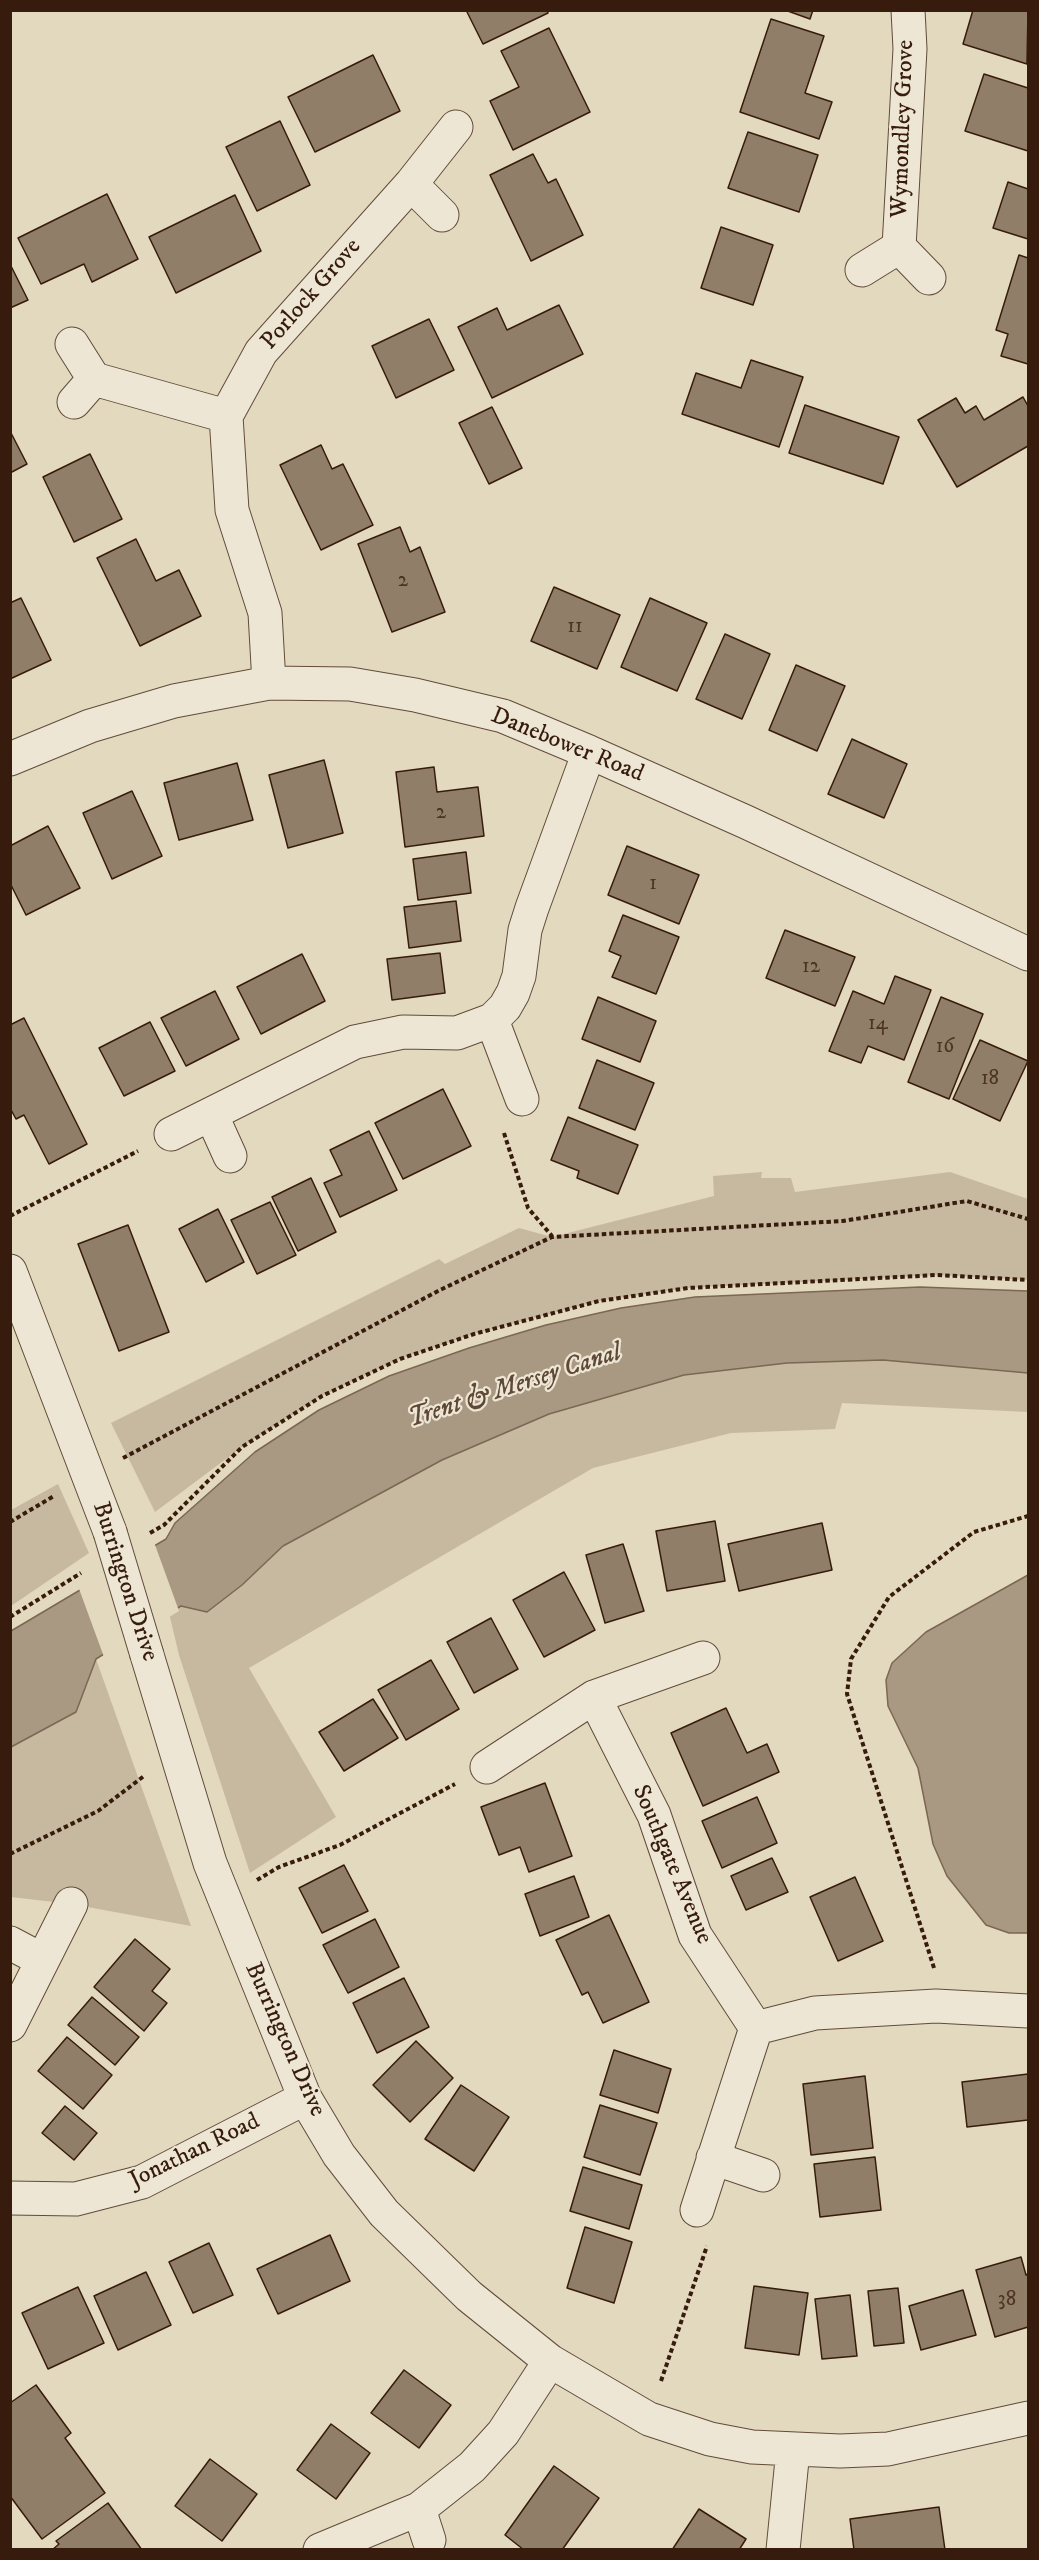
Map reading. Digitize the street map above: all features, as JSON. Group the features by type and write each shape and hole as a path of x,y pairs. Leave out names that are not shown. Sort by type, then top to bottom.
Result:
{"street":[{"name":"Wymondley Grove","path":"908,10 910,49 899,247 929,278"},
{"name":"Porlock Grove","path":"226,416 261,352 411,184 456,127"},
{"path":"411,184 442,215"},
{"name":"Wymondley Grove","path":"862,270 899,247"},
{"path":"72,344 84,391 226,416 232,510 265,613 269,683"},
{"name":"Danebower Road","path":"10,759 90,726 174,700 269,683 350,684 415,695 503,716 589,752 747,822 1029,954"},
{"path":"171,1134 355,1042 403,1032 457,1033 492,1020 513,993 519,976 525,930 589,752"},
{"path":"492,1020 522,1099"},
{"path":"211,1114 230,1156"},
{"name":"Burrington Drive","path":"10,1271 110,1532 210,1863 305,2098 339,2155 384,2213 469,2296 550,2361 649,2419 710,2439 752,2447 793,2450 888,2449 1029,2418"},
{"path":"488,1767 594,1697 703,1658"},
{"name":"Southgate Avenue","path":"594,1697 654,1815 695,1935 756,2028"},
{"path":"10,2025 71,1904"},
{"path":"10,1943 42,1960"},
{"path":"697,2210 756,2028 815,2013 946,2006 1029,2011"},
{"name":"Jonathan Road","path":"10,2198 76,2199 142,2182 305,2098"},
{"path":"713,2158 763,2175"},
{"path":"320,2550 419,2509 472,2467 503,2433 550,2361"},
{"path":"783,2550 793,2450"},
{"path":"419,2509 429,2540"}],"path":[{"path":"522,1099 497,1110 528,1208 552,1237"},
{"path":"10,1216 171,1134"},
{"path":"10,1522 88,1475 440,1290 552,1237 843,1221 967,1201 1029,1219"},
{"path":"144,1537 164,1525 242,1447 322,1395 400,1359 474,1334 599,1301 688,1288 937,1275 1029,1280"},
{"path":"946,2006 848,1694 851,1659 889,1598 974,1532 1029,1516"},
{"path":"10,1617 83,1572"},
{"path":"10,1854 98,1811 178,1751"},
{"path":"225,1899 279,1867 340,1845 488,1767"},
{"path":"649,2419 716,2219 697,2210"}],"shaded area":[{"path":"762,1172 761,1178 791,1178 795,1192 950,1172 1028,1199 1028,1280 937,1275 688,1288 599,1301 474,1334 400,1359 322,1396 242,1447 155,1512 111,1423 439,1259 445,1264 519,1228 552,1237 714,1196 713,1176"},
{"path":"883,1360 1028,1373 1028,1412 842,1403 835,1429 731,1433 593,1468 249,1668 336,1817 250,1873 179,1655 169,1613 181,1606 242,1585 283,1546 442,1460 549,1414 684,1375 787,1363"},
{"path":"58,1484 89,1553 11,1606 11,1510"},
{"path":"96,1659 191,1926 71,1904 11,1897 11,1747 76,1712"}],"water":[{"name":"Trent & Mersey Canal","path":"920,1287 1028,1291 1028,1373 883,1360 787,1363 684,1375 549,1414 442,1460 283,1546 242,1585 207,1612 181,1606 169,1613 96,1659 76,1712 11,1747 11,1631 166,1539 175,1523 255,1452 319,1410 389,1376 469,1348 546,1325 621,1308 695,1297"},
{"path":"1028,1575 1028,1933 1009,1933 986,1925 947,1876 933,1844 918,1768 888,1706 886,1680 892,1663 926,1632"}],"pier":[{"path":"154,1542 179,1611 104,1657 78,1586"}],"building":[{"path":"466,10 547,10 548,13 483,44"},
{"path":"785,10 813,10 810,19"},
{"path":"973,10 1028,10 1027,64 963,44"},
{"path":"771,19 824,36 805,93 832,102 819,139 740,112"},
{"path":"549,28 590,112 513,150 490,101 519,87 501,51"},
{"path":"373,55 400,111 315,152 288,97"},
{"path":"984,74 1028,88 1028,151 965,131"},
{"path":"280,121 310,185 257,211 226,147"},
{"path":"748,132 818,155 799,212 728,188"},
{"path":"533,154 548,183 556,179 583,235 531,261 490,175"},
{"path":"1008,182 1028,189 1028,239 993,228"},
{"path":"107,194 138,259 92,282 84,264 41,284 18,238"},
{"path":"235,195 261,251 176,293 149,237"},
{"path":"721,227 773,245 753,305 701,288"},
{"path":"1019,255 1028,258 1028,364 1001,356 1008,334 996,330"},
{"path":"10,264 28,300 10,308"},
{"path":"559,305 583,354 492,398 458,327 497,308 507,330"},
{"path":"429,319 454,370 396,398 372,346"},
{"path":"751,360 803,377 779,447 682,414 696,373 741,388"},
{"path":"1023,397 1028,406 1028,446 957,487 918,420 956,398 965,413 976,406 984,420"},
{"path":"805,405 899,437 883,484 789,453"},
{"path":"492,407 522,468 489,484 459,423"},
{"path":"10,431 27,464 10,473"},
{"path":"321,445 332,469 343,464 373,525 321,550 280,465"},
{"path":"90,454 122,519 74,542 43,477"},
{"path":"400,527 410,552 420,547 445,612 392,632 358,544"},
{"path":"136,539 156,581 179,570 201,616 140,646 97,558"},
{"path":"554,587 620,615 597,669 531,641"},
{"path":"21,598 51,660 10,679 10,603"},
{"path":"650,598 707,623 677,691 621,667"},
{"path":"725,634 770,654 742,719 696,699"},
{"path":"796,665 845,686 817,751 769,730"},
{"path":"852,739 907,764 884,818 828,794"},
{"path":"324,760 343,833 288,848 269,775"},
{"path":"237,763 253,820 179,840 164,783"},
{"path":"434,767 437,792 478,787 484,836 405,847 396,772"},
{"path":"132,791 162,856 112,879 83,813"},
{"path":"48,826 80,888 26,915 10,883 10,846"},
{"path":"627,846 699,875 679,924 608,895"},
{"path":"466,852 471,893 418,900 413,859"},
{"path":"456,901 461,941 409,948 404,907"},
{"path":"623,915 679,937 656,994 612,977 621,956 609,951"},
{"path":"785,930 855,957 835,1006 766,978"},
{"path":"440,953 445,993 392,1000 387,959"},
{"path":"302,954 325,1001 261,1034 237,987"},
{"path":"895,976 931,990 904,1060 868,1046 861,1063 829,1051 853,991 884,1004"},
{"path":"215,991 239,1039 186,1066 161,1018"},
{"path":"598,997 656,1021 640,1062 582,1039"},
{"path":"941,997 983,1014 949,1099 908,1082"},
{"path":"24,1018 87,1144 49,1164 24,1115 16,1119 10,1108 10,1025"},
{"path":"150,1022 175,1071 124,1096 99,1048"},
{"path":"980,1040 1028,1061 1000,1121 953,1099"},
{"path":"597,1060 654,1083 635,1130 579,1108"},
{"path":"443,1089 471,1146 403,1179 375,1123"},
{"path":"568,1117 638,1145 618,1194 577,1178 579,1171 551,1160"},
{"path":"369,1131 397,1190 340,1217 324,1183 342,1175 330,1150"},
{"path":"311,1178 336,1232 298,1251 272,1197"},
{"path":"270,1202 296,1255 257,1274 231,1220"},
{"path":"218,1209 244,1262 206,1282 179,1229"},
{"path":"128,1225 169,1332 119,1351 78,1244"},
{"path":"715,1521 725,1581 667,1591 656,1531"},
{"path":"822,1523 832,1570 739,1591 728,1544"},
{"path":"623,1544 644,1611 605,1623 586,1555"},
{"path":"564,1572 595,1630 544,1657 513,1600"},
{"path":"491,1618 518,1669 474,1693 447,1642"},
{"path":"431,1660 459,1709 406,1740 378,1690"},
{"path":"373,1699 398,1738 344,1771 319,1732"},
{"path":"726,1708 747,1753 767,1744 779,1772 703,1806 671,1733"},
{"path":"545,1783 572,1856 529,1872 520,1847 499,1855 481,1807"},
{"path":"757,1797 777,1843 722,1868 702,1821"},
{"path":"772,1858 788,1892 746,1910 731,1876"},
{"path":"344,1865 368,1911 322,1933 299,1888"},
{"path":"574,1876 589,1917 540,1936 525,1894"},
{"path":"855,1877 883,1941 838,1961 810,1897"},
{"path":"609,1915 649,2002 603,2023 588,1992 582,1995 556,1940"},
{"path":"375,1919 399,1967 348,1993 323,1945"},
{"path":"135,1939 170,1969 152,1991 167,2003 144,2031 94,1987"},
{"path":"404,1978 429,2027 377,2053 353,2003"},
{"path":"92,1997 139,2037 115,2065 68,2025"},
{"path":"67,2037 112,2075 83,2109 38,2071"},
{"path":"416,2041 453,2078 410,2122 373,2085"},
{"path":"614,2050 671,2069 658,2113 600,2095"},
{"path":"1028,2074 1028,2120 967,2127 962,2082"},
{"path":"865,2076 873,2148 811,2155 803,2084"},
{"path":"461,2085 509,2117 474,2171 425,2139"},
{"path":"600,2105 657,2123 640,2175 584,2157"},
{"path":"65,2106 97,2133 74,2160 42,2133"},
{"path":"875,2157 881,2210 820,2217 814,2164"},
{"path":"583,2167 642,2185 629,2229 570,2211"},
{"path":"585,2227 632,2242 614,2303 567,2288"},
{"path":"330,2235 350,2281 278,2314 257,2269"},
{"path":"209,2243 233,2295 193,2313 169,2262"},
{"path":"1021,2257 1026,2275 1028,2274 1028,2327 995,2337 976,2270"},
{"path":"146,2272 171,2325 118,2350 94,2296"},
{"path":"754,2286 808,2293 799,2355 745,2348"},
{"path":"78,2287 104,2343 48,2369 22,2313"},
{"path":"898,2288 904,2343 874,2346 868,2291"},
{"path":"963,2290 976,2335 921,2350 909,2306"},
{"path":"850,2295 857,2356 822,2359 815,2299"},
{"path":"404,2370 451,2405 419,2448 371,2413"},
{"path":"36,2385 71,2433 65,2438 105,2493 42,2539 10,2496 10,2403"},
{"path":"331,2424 370,2453 336,2499 297,2470"},
{"path":"210,2459 257,2494 222,2541 175,2506"},
{"path":"554,2466 599,2498 562,2550 524,2550 505,2535"},
{"path":"108,2503 142,2550 52,2550 59,2544 56,2541"},
{"path":"939,2507 945,2550 854,2550 850,2519"},
{"path":"699,2509 746,2539 739,2550 672,2550"}]}
